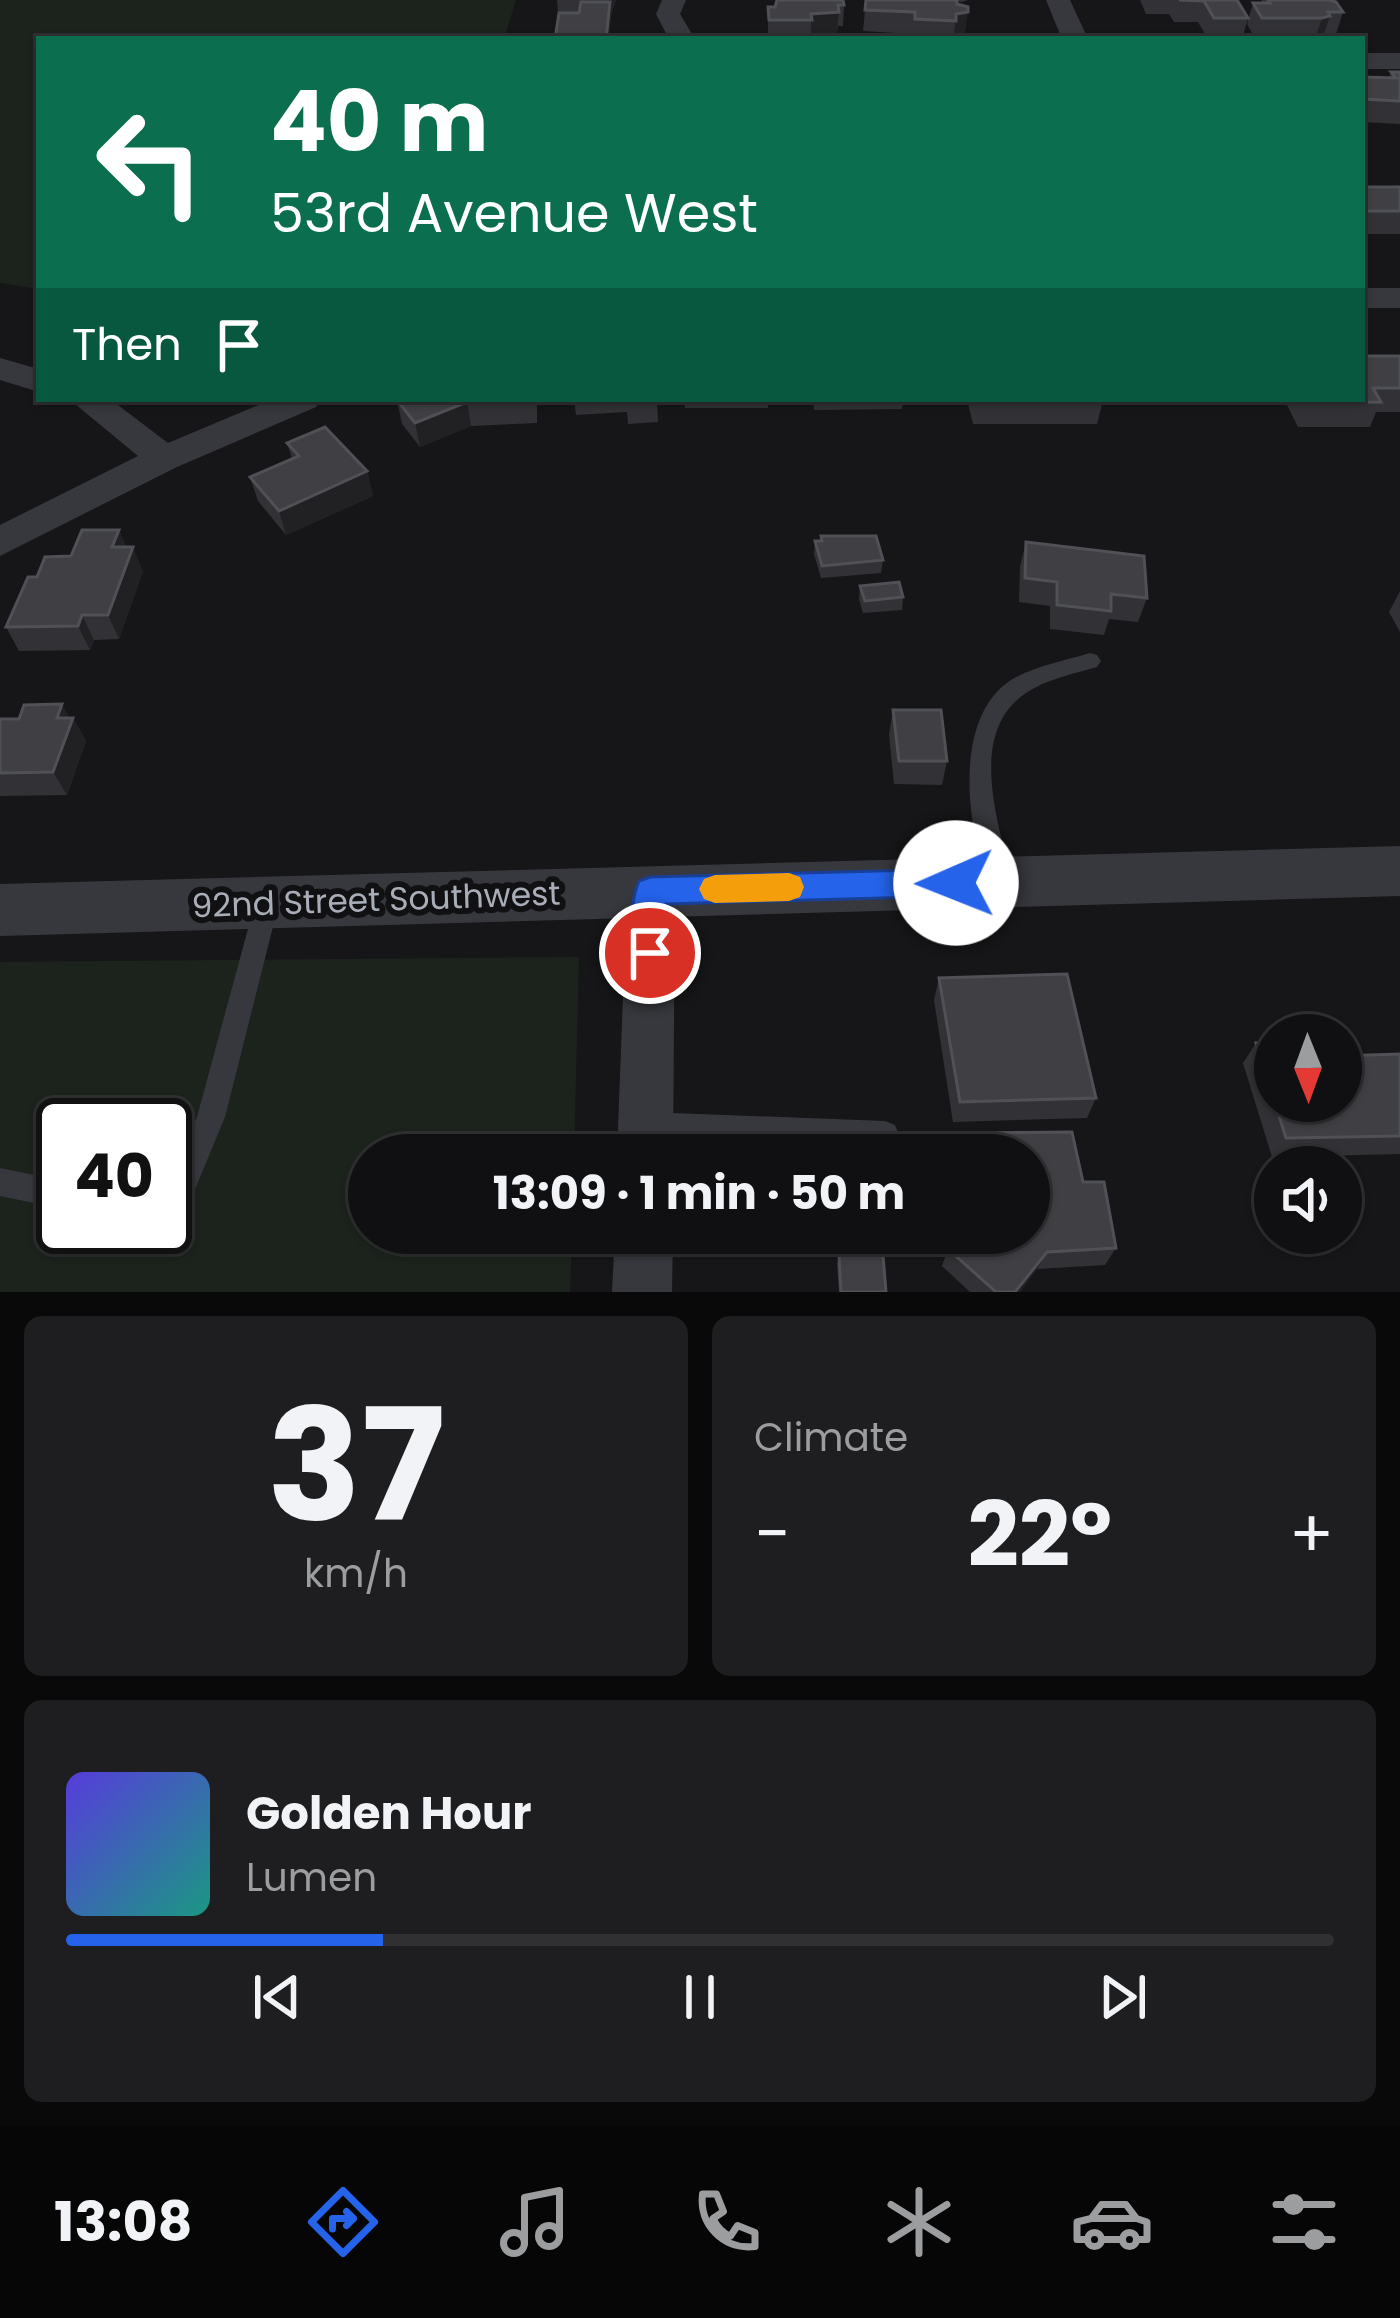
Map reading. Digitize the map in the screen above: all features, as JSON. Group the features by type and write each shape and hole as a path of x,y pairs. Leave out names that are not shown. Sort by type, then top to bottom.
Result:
{"street":[{"path":"674,0 668,14 680,36"},
{"path":"1365,61 1400,61"},
{"path":"1365,298 1400,298"},
{"path":"0,368 36,380"},
{"path":"91,402 164,458"},
{"path":"0,542 72,501 297,402"},
{"name":"92nd Street Southwest","path":"0,910 1400,871"},
{"path":"645,1134 650,890"},
{"path":"642,1292 643,1254"}],"lane":[{"path":"1000,882 979,777 986,723 1013,689 1090,661"},
{"path":"192,1163 211,1117 268,902"},
{"path":"0,1182 36,1189"}],"shaded area":[{"path":"0,0 516,0 505,36 36,36 36,289 0,283"},
{"path":"579,957 575,1134 348,1134 348,1254 571,1254 570,1292 0,1292 0,962"}],"building":[{"path":"777,0 843,0 844,5 838,5 839,12 811,14 812,20 769,20 768,7 775,7"},
{"path":"866,0 957,0 968,12 956,14 956,21 915,19 915,12 865,10"},
{"path":"1179,0 1237,0 1248,18 1214,18 1204,1"},
{"path":"1268,0 1330,0 1343,12 1328,12 1330,16 1322,18 1262,18 1253,3 1270,3"},
{"path":"581,2 610,2 606,36 555,36 559,13 579,13"},
{"path":"1391,72 1400,72 1400,101 1365,99 1365,77 1396,78"},
{"path":"1365,187 1400,187 1400,211 1368,211"},
{"path":"1365,356 1400,356 1400,388 1373,388 1381,402 1307,403 1365,402"},
{"path":"399,402 467,402 415,423"},
{"path":"325,427 367,471 279,511 250,477 299,456 287,443"},
{"path":"82,530 119,530 112,547 133,547 108,615 82,615 78,626 6,627 28,577 37,577 45,557 71,556"},
{"path":"821,536 876,536 883,560 822,566 815,541 822,541"},
{"path":"1026,542 1144,556 1147,598 1111,594 1111,611 1057,605 1057,582 1025,578"},
{"path":"899,582 903,597 865,601 860,586"},
{"path":"62,704 57,718 73,718 53,772 0,773 0,719 19,719 24,705"},
{"path":"893,710 941,710 947,761 899,761"},
{"path":"1067,974 1096,1098 960,1102 939,978"},
{"path":"1400,1054 1400,1136 1286,1138 1281,1122 1362,1122 1362,1055"},
{"path":"1072,1132 1083,1182 1104,1182 1116,1248 1050,1252 1050,1134 962,1133"},
{"path":"954,1254 1045,1254 1015,1292 996,1292"},
{"path":"839,1255 883,1255 886,1292 841,1292"}],"slow traffic":[{"path":"715,889 789,887"}],"route":[{"path":"650,953 650,890 956,883"}]}
